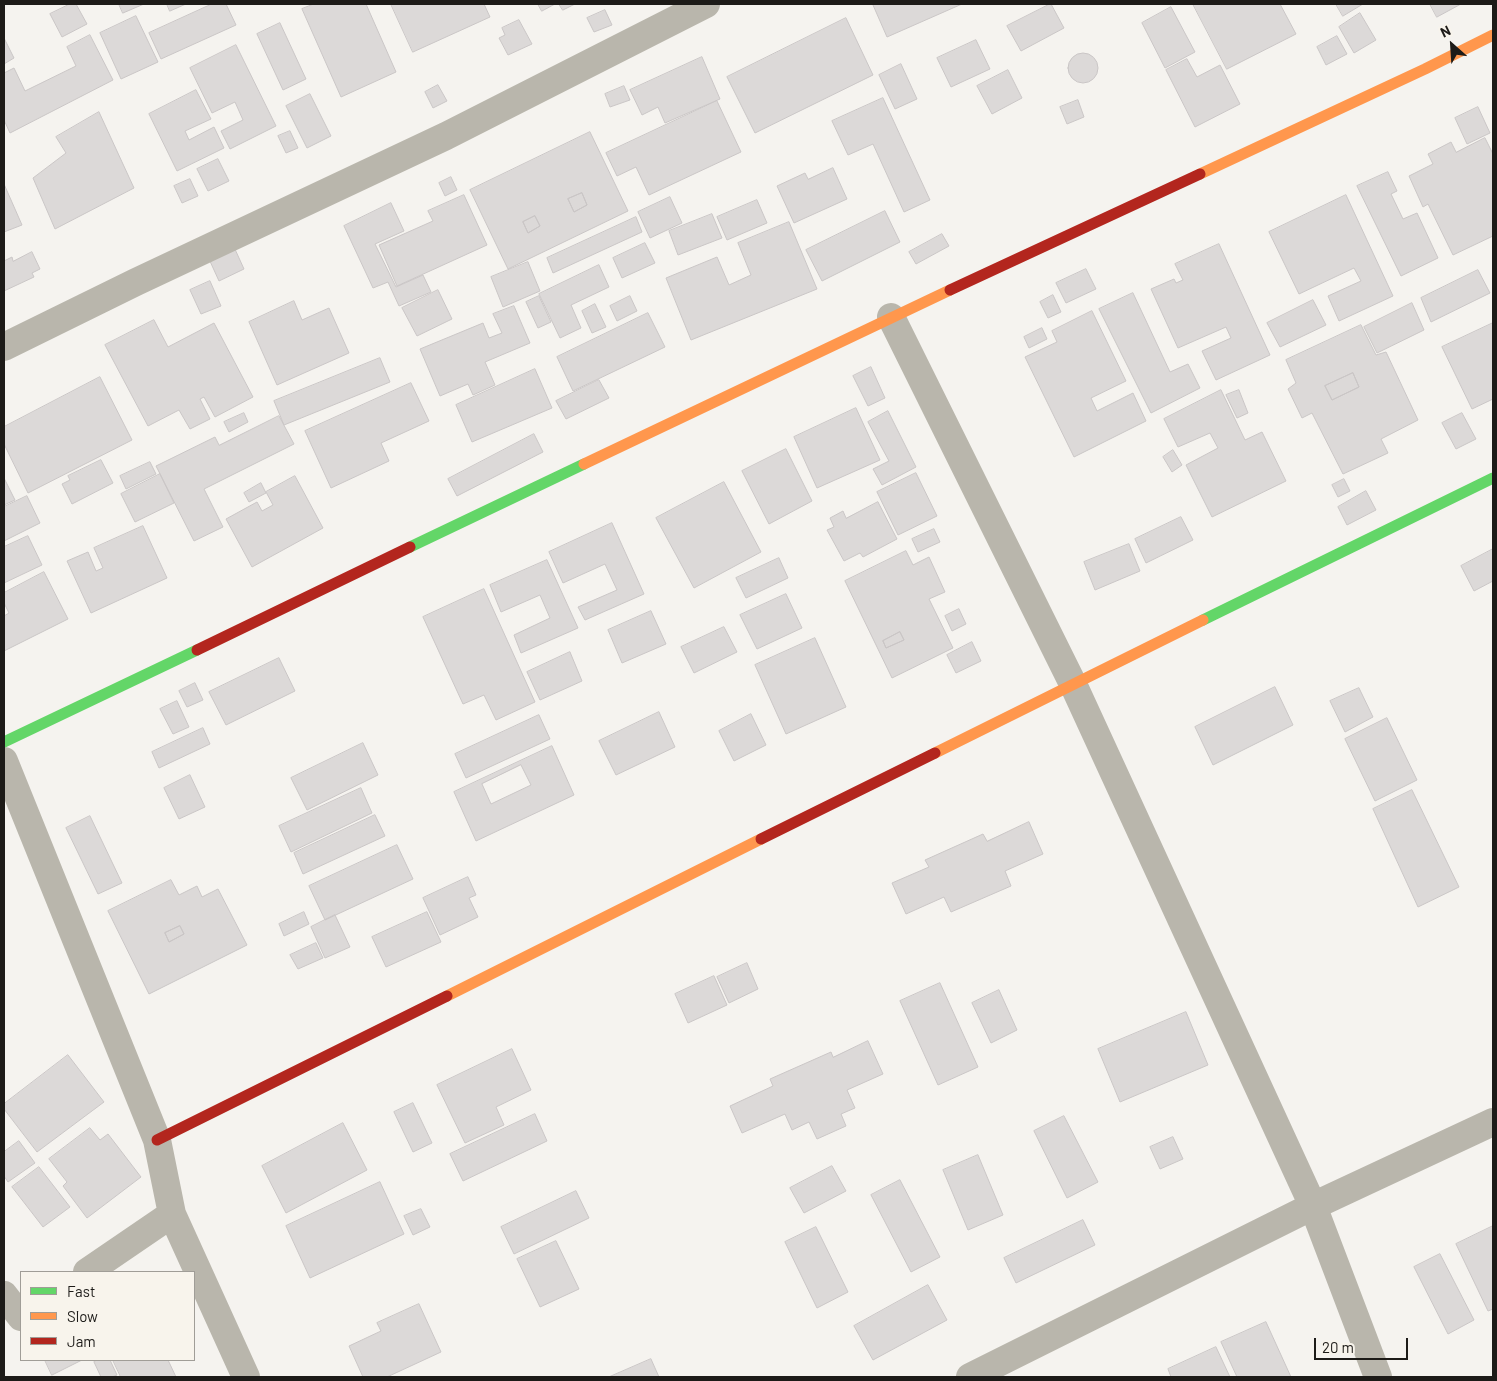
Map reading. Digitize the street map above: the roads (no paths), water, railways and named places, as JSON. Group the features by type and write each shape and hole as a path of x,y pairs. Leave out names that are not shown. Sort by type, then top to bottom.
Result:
{"street":[{"path":"4,347 136,282 446,136 706,4"},
{"path":"4,742 891,317 1416,73 1493,35"},
{"path":"891,317 1073,684 1313,1206 1378,1377"},
{"path":"157,1140 1073,684 1493,478"},
{"path":"4,761 157,1140 172,1214 246,1377"},
{"path":"970,1377 1313,1206 1493,1122"},
{"path":"88,1271 172,1214"},
{"path":"4,1294 20,1316"},
{"path":"4,1330 20,1318"}]}
